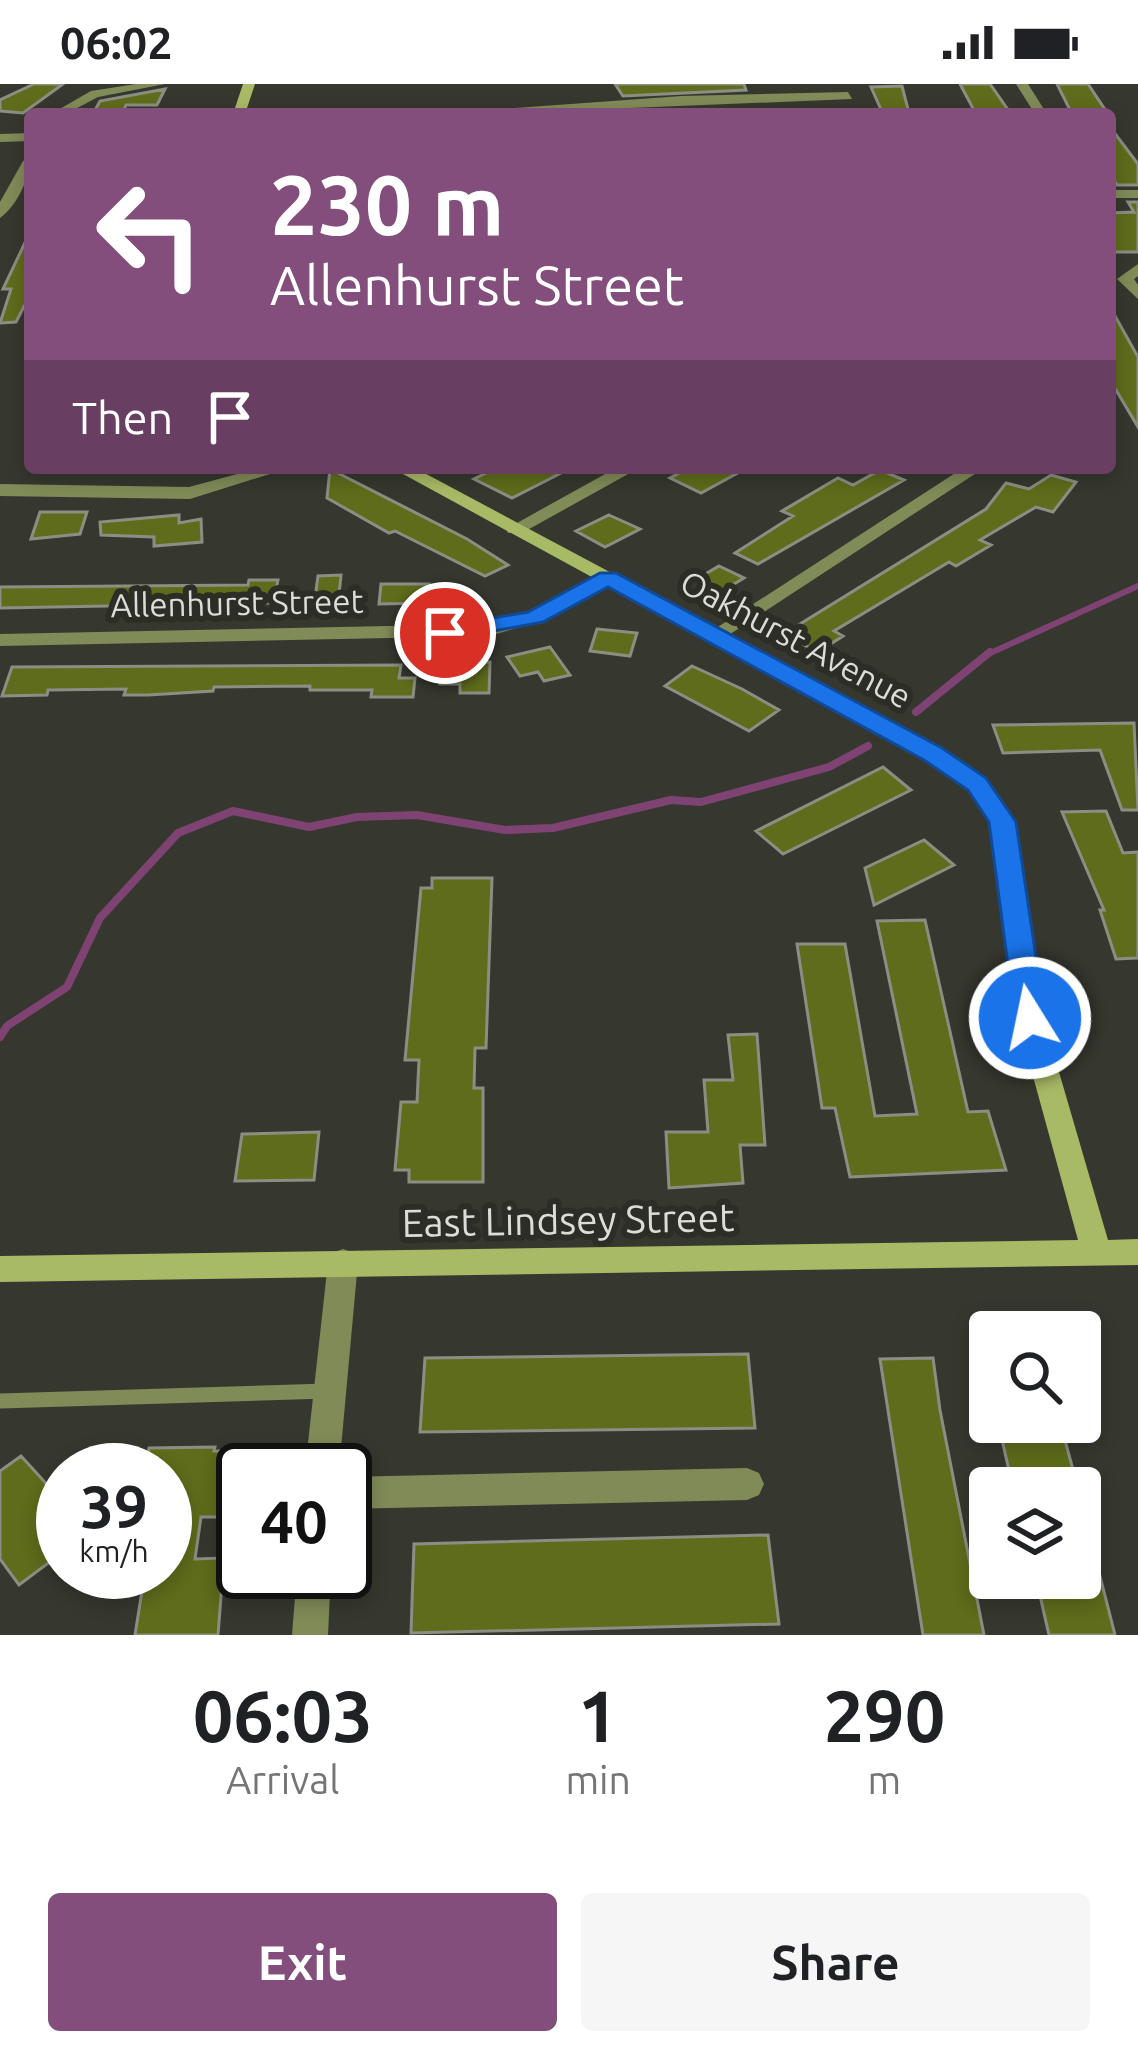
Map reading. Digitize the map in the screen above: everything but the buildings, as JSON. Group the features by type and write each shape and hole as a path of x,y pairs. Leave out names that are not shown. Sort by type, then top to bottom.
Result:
{"street":[{"path":"69,108 95,94 159,84"},
{"path":"571,108 846,90"},
{"path":"0,214 24,172"},
{"path":"1134,270 1125,279 1138,293"},
{"path":"0,490 190,493 258,474"},
{"name":"Oakhurst Avenue","path":"412,474 924,748 977,784 1002,822 1025,1000 1096,1252"},
{"path":"515,529 619,474"},
{"path":"714,636 966,474"},
{"name":"Allenhurst Street","path":"0,640 488,630 554,609 608,578"},
{"name":"East Lindsey Street","path":"0,1269 1138,1252"},
{"path":"324,1443 343,1262"},
{"path":"372,1492 746,1484"},
{"path":"310,1635 312,1599"}],"lane":[{"path":"0,1401 328,1390"}],"waterway":[{"path":"987,655 1138,586"},
{"path":"987,655 990,652"},
{"path":"916,712 987,655"},
{"path":"0,1037 7,1026 67,987 100,918 178,833 233,811 309,827 357,817 417,815 505,830 553,828 671,800 701,802 829,767 868,746"}],"route":[{"path":"445,633 488,630 535,617 608,578 933,754 977,784 997,808 1007,838 1030,1018"}]}
